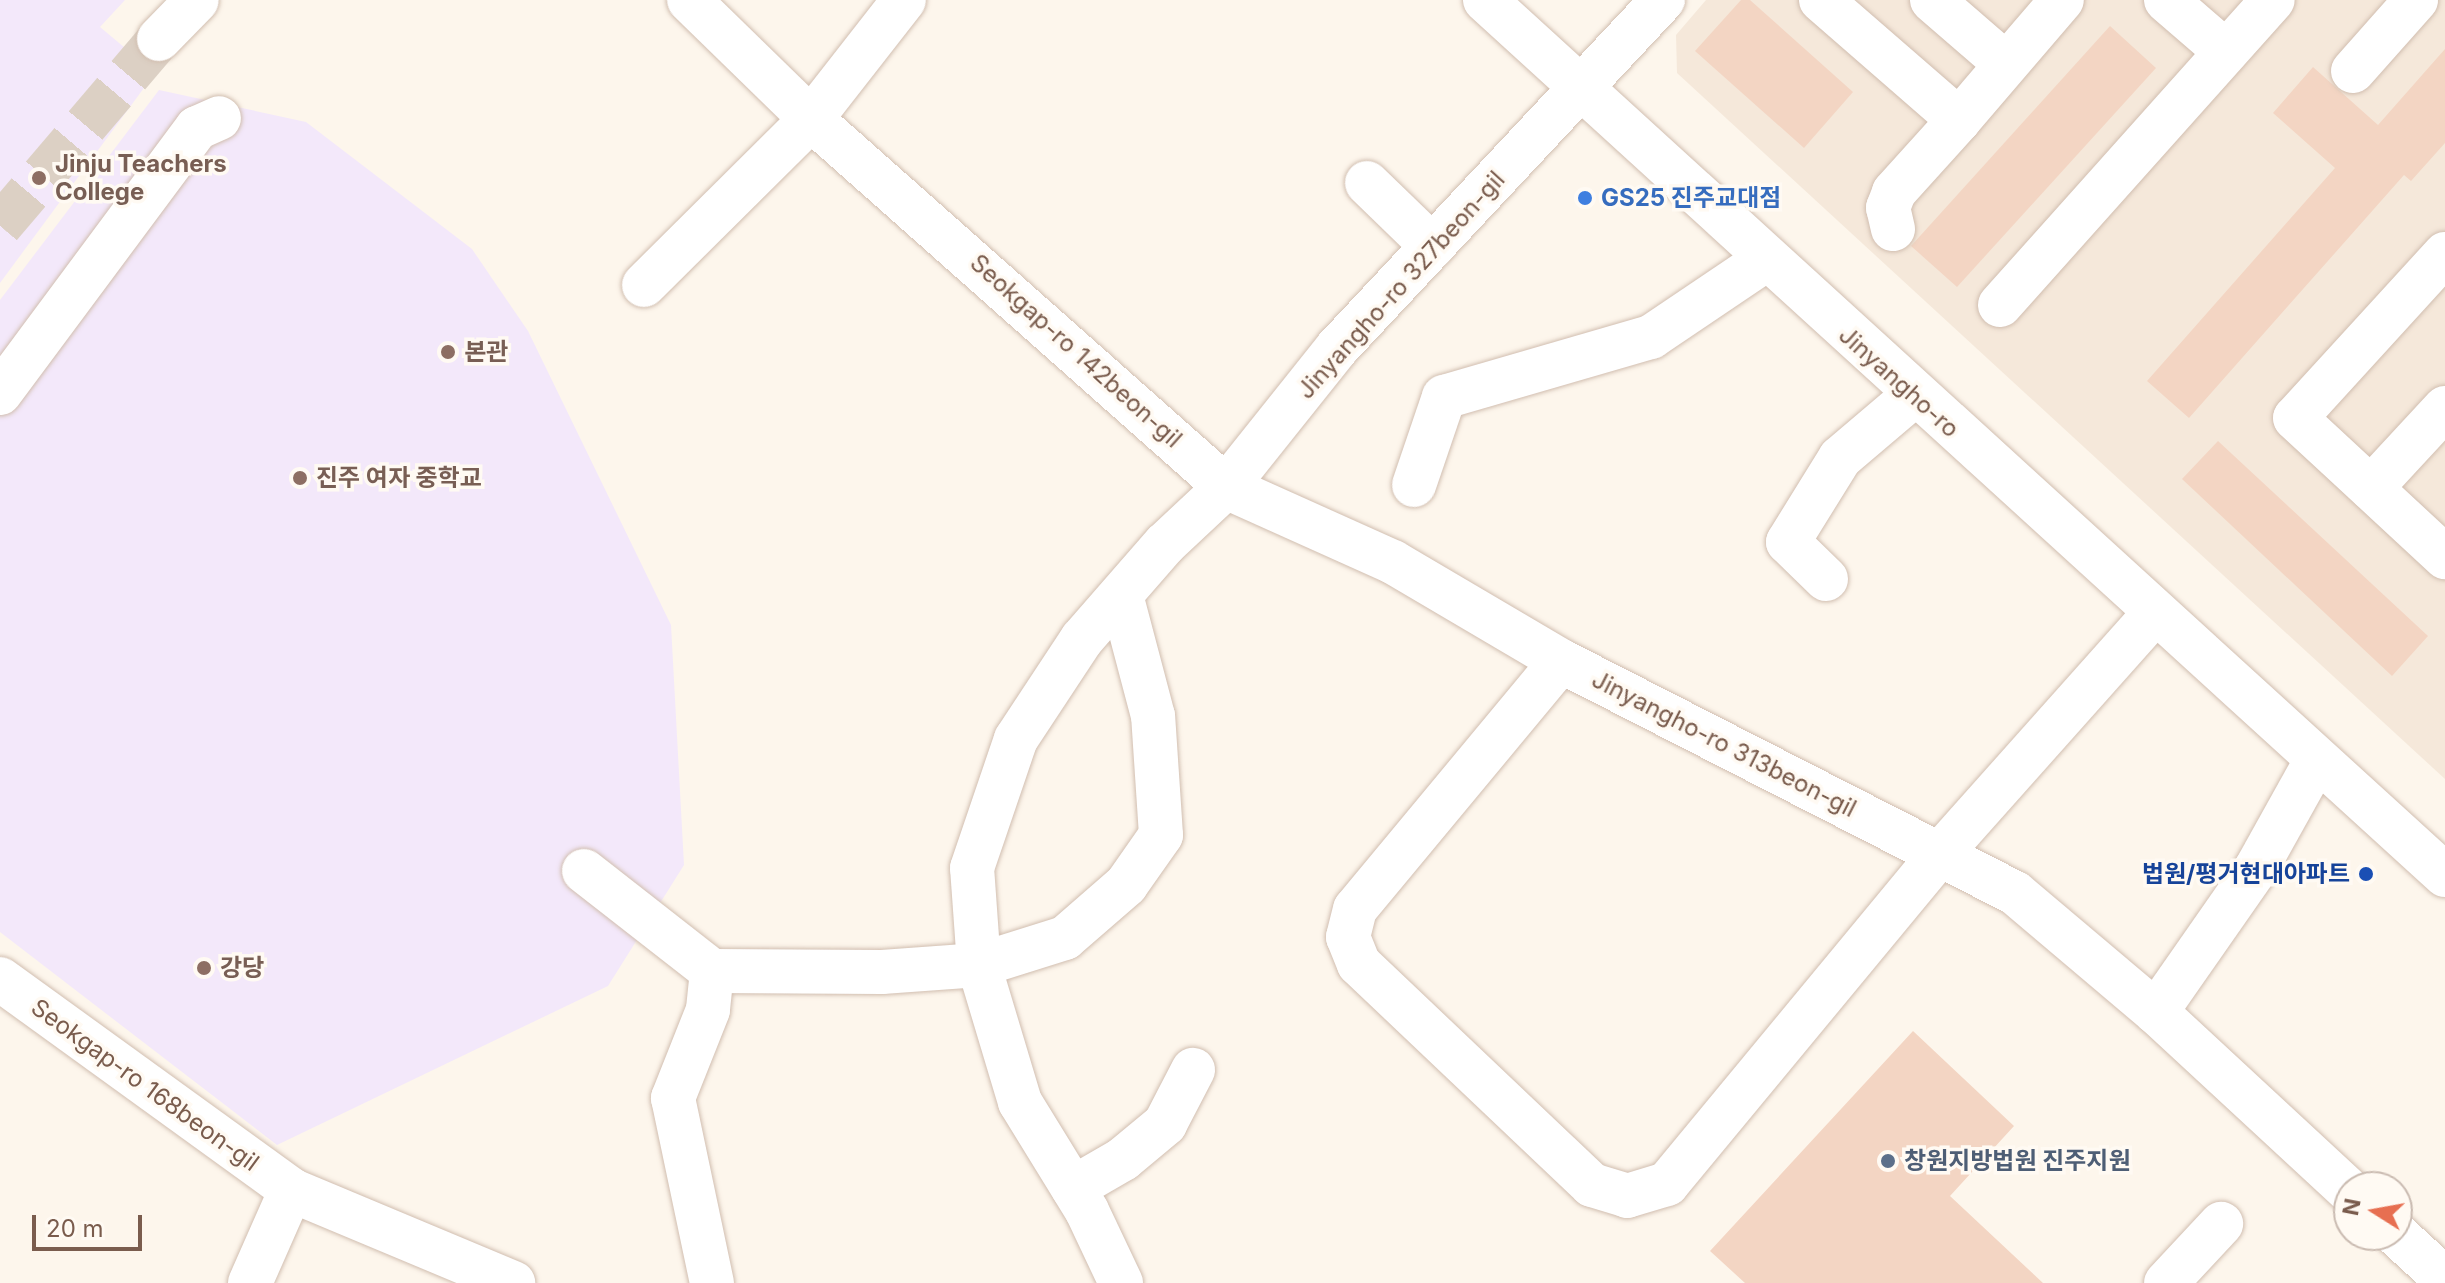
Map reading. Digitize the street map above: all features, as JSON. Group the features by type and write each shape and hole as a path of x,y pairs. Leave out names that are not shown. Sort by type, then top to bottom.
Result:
{"street":[{"path":"159,39 197,0"},
{"name":"Seokgap-ro 142beon-gil","path":"689,0 811,119 1226,487"},
{"path":"644,285 811,119 904,0"},
{"name":"Jinyangho-ro","path":"1485,0 2153,615 2445,875"},
{"name":"Jinyangho-ro 327beon-gil","path":"1226,487 1337,348 1663,0"},
{"path":"1821,0 1959,120"},
{"path":"1932,0 2006,64"},
{"path":"1893,229 1888,208 1894,192 2061,0"},
{"path":"2166,0 2226,52"},
{"path":"2000,305 2273,0"},
{"path":"2353,71 2416,0"},
{"path":"0,393 197,128 219,118"},
{"path":"1367,183 1432,246"},
{"path":"2445,254 2295,418 2445,557"},
{"path":"1414,485 1444,397 1651,337 1765,260"},
{"path":"1826,579 1788,542 1840,458 1914,395"},
{"path":"2371,488 2445,408"},
{"path":"1121,1283 1073,1188 1020,1102 979,965 972,868 1016,739 1082,639 1226,487"},
{"name":"Jinyangho-ro 313beon-gil","path":"1226,487 1393,562 1561,661 2015,893 2156,1012 2333,1176"},
{"path":"584,871 712,971 882,972 979,965 1065,938 1126,885 1161,835 1153,716 1121,595"},
{"path":"1561,661 1355,909 1348,937 1359,964 1592,1185 1627,1196 1667,1184 1941,853 2153,615"},
{"path":"2156,1012 2257,867 2316,761"},
{"path":"712,971 708,1010 673,1098 712,1283"},
{"name":"Seokgap-ro 168beon-gil","path":"0,979 291,1190 513,1283"},
{"path":"1073,1188 1123,1159 1165,1124 1193,1070"},
{"path":"250,1283 291,1190"},
{"path":"2166,1283 2221,1224"},
{"path":"2413,1250 2437,1273"}],"shaded area":[{"name":"Jinju Teachers College","path":"0,0 125,0 100,27 155,73 0,283"},
{"path":"1706,0 2445,0 2445,779 1677,73 1676,35"},
{"name":"진주 여자 중학교","path":"159,90 306,122 472,249 528,331 671,625 684,865 608,986 277,1145 0,932 0,300"}],"building":[{"path":"1741,0 1750,0 1853,92 1804,148 1695,51"},
{"path":"2110,26 2156,68 1957,287 1911,246"},
{"path":"2445,49 2445,143 2411,181 2404,175 2189,418 2147,381 2335,168 2273,113 2313,67 2378,125"},
{"path":"2218,441 2428,636 2392,676 2182,479"},
{"name":"창원지방법원 진주지원","path":"1913,1031 2014,1126 1950,1196 2043,1283 1745,1283 1710,1251"}],"tunnel":[{"path":"0,226 159,39"}],"place":[{"name":"Jinju Teachers College","path":"39,178"},
{"name":"GS25 진주교대점","path":"1585,198"},
{"name":"본관","path":"448,352"},
{"name":"진주 여자 중학교","path":"300,478"},
{"name":"법원/평거현대아파트","path":"2366,874"},
{"name":"강당","path":"204,968"},
{"name":"창원지방법원 진주지원","path":"1888,1161"}]}
